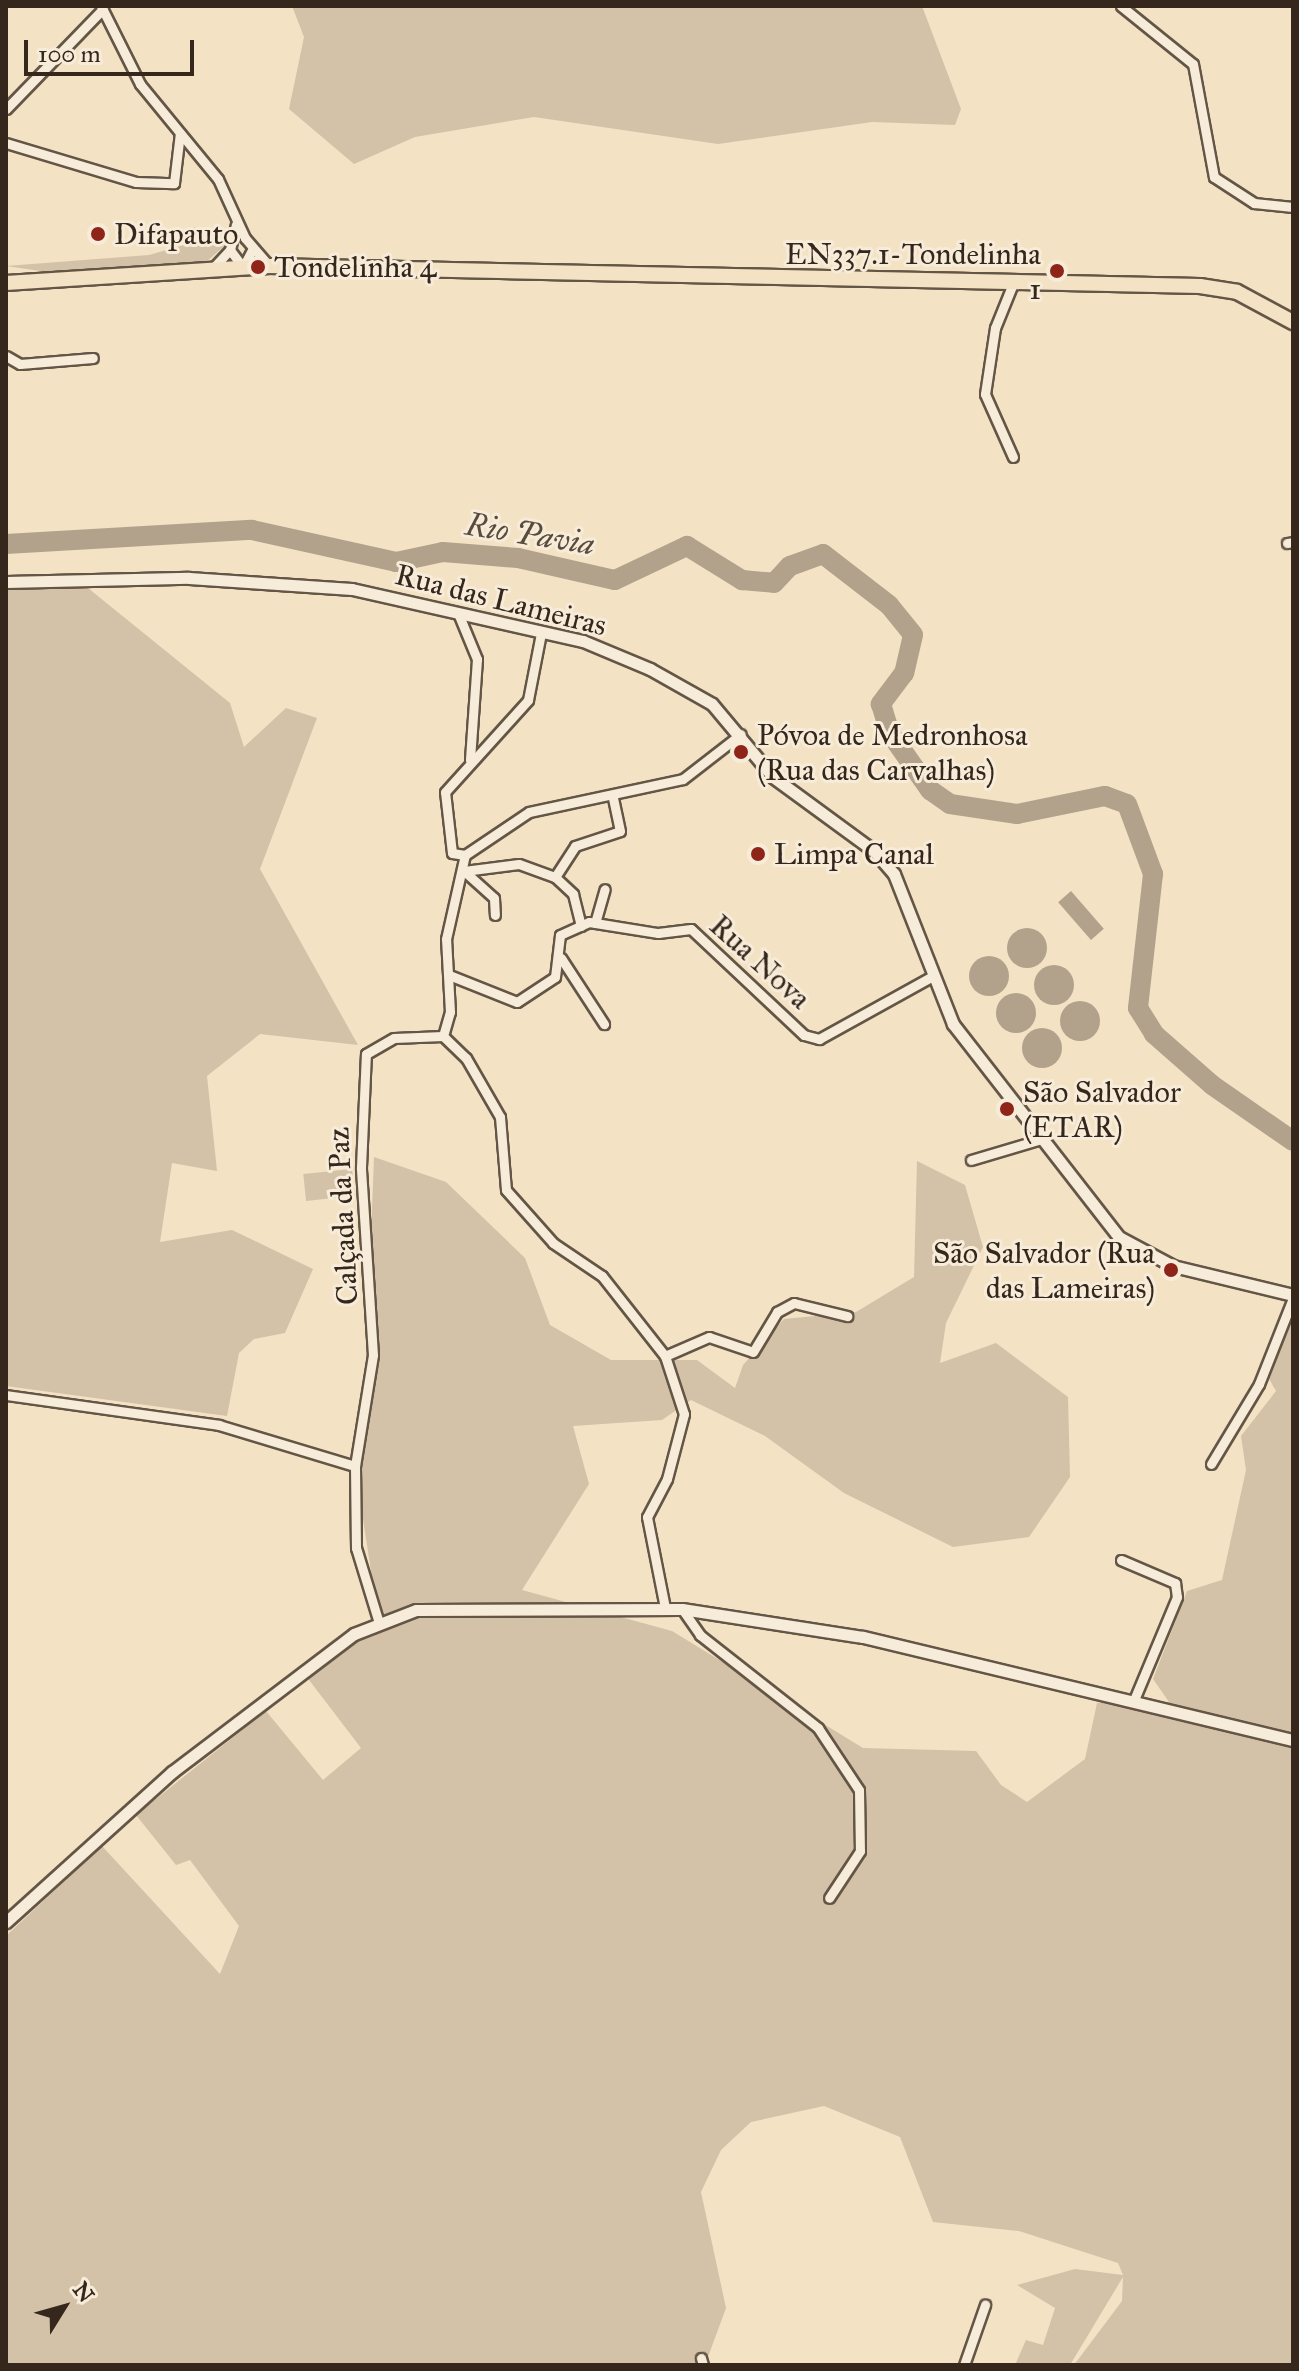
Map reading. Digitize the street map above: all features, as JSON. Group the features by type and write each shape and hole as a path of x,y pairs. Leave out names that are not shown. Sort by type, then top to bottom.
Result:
{"main road":[{"path":"6,283 269,266 1014,281 1219,288 1293,322"}],"street":[{"path":"1121,6 1193,64 1214,177 1254,203 1293,207"},
{"path":"6,109 102,8 123,58 218,179 237,222 269,266"},
{"path":"6,143 136,182 174,183 180,133"},
{"path":"212,269 230,250 237,222"},
{"path":"230,250 243,267 253,248"},
{"path":"1013,457 985,394 995,328 1014,281"},
{"path":"6,356 30,364 93,358"},
{"name":"Rua das Lameiras","path":"6,582 189,578 358,590 541,633 650,669 712,704 741,734 773,777 874,851 894,874 931,977 953,1024 1091,1209 1138,1250 1293,1297"},
{"path":"458,613 477,659 470,760"},
{"path":"541,633 528,700 470,760 445,792 452,853 465,855 529,812 613,798 683,779 741,734"},
{"path":"555,877 575,846 620,831 613,798"},
{"path":"465,855 464,871 446,939 449,975 443,1036 466,1058 500,1117 506,1190 553,1243 602,1276 665,1356 684,1414 667,1479 647,1517 665,1608"},
{"path":"449,975 517,1002 547,986 561,958 560,935 581,926 573,894 555,877 519,864 464,871"},
{"path":"464,871 494,898 495,915"},
{"path":"595,923 605,889"},
{"name":"Rua Nova","path":"581,926 595,923 658,933 691,929 804,1035 819,1039 931,977"},
{"path":"561,958 604,1024"},
{"name":"Calçada da Paz","path":"379,1623 356,1548 355,1466 373,1355 361,1070 366,1054 394,1038 443,1036"},
{"path":"971,1160 1038,1140"},
{"path":"1211,1464 1259,1384 1293,1297"},
{"path":"665,1356 709,1337 753,1352 777,1312 794,1303 847,1316"},
{"path":"6,1395 219,1425 355,1466"},
{"path":"1121,1560 1175,1583 1177,1597 1133,1702"},
{"path":"682,1609 700,1635 818,1728 859,1790 860,1851 829,1898"},
{"path":"6,1922 172,1772 379,1623 416,1610 682,1609 863,1637 1293,1740"},
{"path":"964,2365 985,2305"}],"shaded area":[{"path":"292,6 922,6 961,109 955,125 872,122 718,144 534,117 415,137 354,164 289,109 304,37"},
{"path":"193,227 231,231 230,241 205,263 54,273 6,266 149,255 184,245"},
{"path":"83,584 230,703 244,747 286,708 317,718 260,869 358,1045 260,1034 207,1076 217,1171 172,1163 160,1242 232,1230 313,1269 285,1333 254,1339 239,1353 227,1416 6,1386 6,586"},
{"path":"1071,891 1104,929 1091,940 1058,902"},
{"path":"1027,928 1041,934 1047,948 1041,962 1027,968 1013,962 1007,948 1013,934"},
{"path":"989,956 1003,962 1009,976 1003,990 989,996 975,990 969,976 975,962"},
{"path":"1054,965 1068,971 1074,985 1068,999 1054,1005 1040,999 1034,985 1040,971"},
{"path":"1016,993 1030,999 1036,1013 1030,1027 1016,1033 1002,1027 996,1013 1002,999"},
{"path":"1080,1001 1094,1007 1100,1021 1094,1035 1080,1041 1066,1035 1060,1021 1066,1007"},
{"path":"1042,1028 1056,1034 1062,1048 1056,1062 1042,1068 1028,1062 1022,1048 1028,1034"},
{"path":"374,1157 446,1182 525,1258 550,1325 611,1360 697,1360 735,1388 743,1365 784,1319 856,1312 914,1277 917,1161 965,1185 983,1247 946,1323 940,1363 996,1343 1068,1397 1070,1477 1029,1537 953,1547 844,1493 765,1436 691,1400 662,1420 573,1426 589,1484 522,1590 672,1631 863,1748 976,1751 1001,1785 1027,1802 1085,1759 1097,1703 1169,1702 1153,1679 1187,1591 1222,1580 1246,1470 1241,1436 1276,1391 1268,1377 1293,1319 1293,2365 1074,2365 1122,2301 1123,2277 1070,2365 1015,2365 1026,2340 1043,2345 1055,2308 1017,2285 1075,2269 1123,2275 1118,2263 1019,2231 933,2222 900,2137 824,2106 751,2122 721,2150 701,2192 726,2308 705,2365 6,2365 6,1936 102,1846 220,1974 239,1926 190,1860 176,1865 136,1815 266,1711 323,1780 361,1748 306,1676 379,1623 361,1506"},
{"path":"352,1169 355,1196 306,1201 303,1174"}],"waterway":[{"name":"Rio Pavia","path":"6,544 252,530 396,562 443,552 518,558 615,580 687,546 742,580 774,583 790,566 823,554 889,605 913,635 904,673 881,704 890,733 930,790 950,804 1017,814 1105,796 1127,804 1153,874 1138,1008 1154,1034 1212,1085 1293,1141"}],"place":[{"name":"Difapauto","path":"98,234"},
{"name":"Tondelinha 4","path":"258,267"},
{"name":"EN337.1-Tondelinha 1","path":"1057,271"},
{"name":"Póvoa de Medronhosa (Rua das Carvalhas)","path":"741,752"},
{"name":"Limpa Canal","path":"758,854"},
{"name":"São Salvador (ETAR)","path":"1007,1109"},
{"name":"São Salvador (Rua das Lameiras)","path":"1171,1270"}]}
